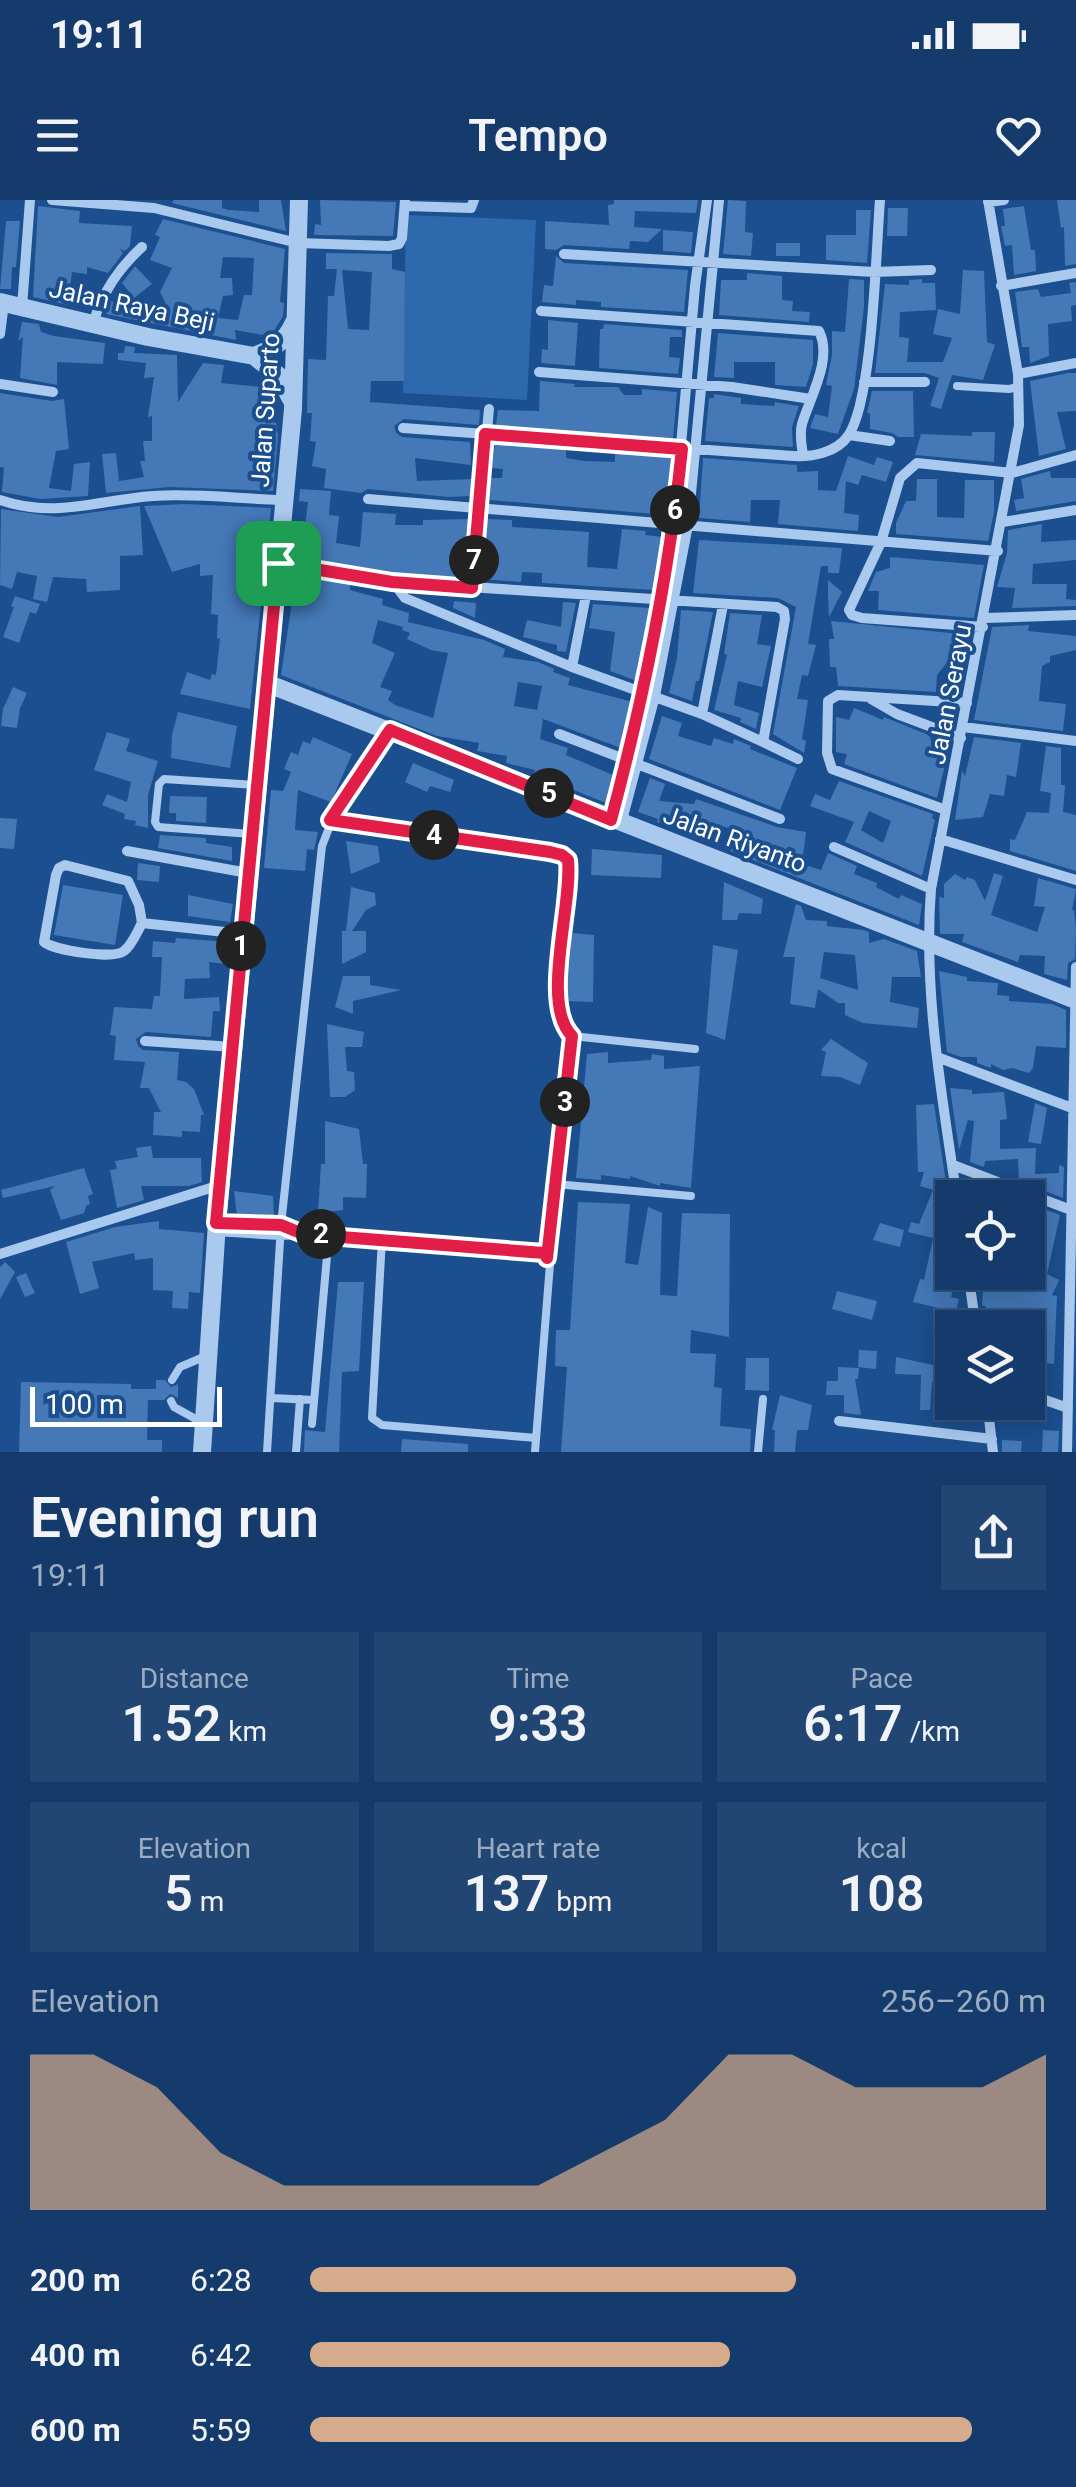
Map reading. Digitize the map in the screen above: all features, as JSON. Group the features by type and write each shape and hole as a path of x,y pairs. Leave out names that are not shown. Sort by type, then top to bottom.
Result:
{"street":[{"path":"0,334 30,200"},
{"path":"52,200 154,208 298,243 399,244 405,203 471,208 474,200"},
{"name":"Jalan Suparto","path":"202,1452 216,1228 293,409 299,200"},
{"path":"616,822 674,602 688,526 706,322 707,200"},
{"path":"650,695 674,524 692,321 719,200"},
{"path":"403,428 696,450 803,456 826,452 849,435 858,413 880,200"},
{"path":"988,201 1004,200"},
{"name":"Jalan Serayu","path":"955,1180 937,1057 927,939 931,888 1019,425 1018,374 988,201"},
{"path":"93,323 103,295 142,247"},
{"path":"564,254 874,272 932,270"},
{"path":"1001,286 1076,273"},
{"name":"Jalan Raya Beji","path":"9,304 254,356"},
{"path":"541,311 819,331 823,340 819,378 800,428 803,456"},
{"path":"293,409 279,376 254,356 284,340 297,313"},
{"path":"1018,374 1076,363"},
{"path":"540,372 812,399"},
{"path":"864,382 925,382"},
{"path":"0,384 53,392"},
{"path":"472,588 488,409"},
{"path":"849,435 890,441"},
{"path":"1076,455 1012,473 916,463 908,468 900,478 881,542 850,610 852,615 984,622 1076,614"},
{"path":"0,500 22,507 61,509 158,496 284,500"},
{"path":"368,498 998,551"},
{"path":"1003,522 1076,510"},
{"path":"278,563 392,582 776,608 784,611 786,619 763,742"},
{"path":"392,582 405,598 572,668 702,714 798,758"},
{"path":"572,668 586,596"},
{"path":"702,714 724,605"},
{"name":"Jalan Riyanto","path":"266,682 1075,999"},
{"path":"946,810 846,776 829,766 828,701 838,695 967,703"},
{"path":"867,696 897,714 962,732 1076,741"},
{"path":"559,734 780,818"},
{"path":"940,839 1076,880"},
{"path":"834,847 931,888"},
{"path":"127,851 248,873"},
{"path":"65,865 128,880 142,923 126,950 114,956 53,948 44,942 58,868 65,865"},
{"path":"142,923 242,934"},
{"path":"1067,1452 1076,967"},
{"path":"145,1042 232,1047"},
{"path":"937,1057 1072,1108"},
{"path":"953,1165 1072,1210"},
{"path":"0,1254 220,1185"},
{"path":"1045,1400 1068,1408"},
{"path":"989,1420 993,1452"},
{"path":"838,1422 992,1439"}],"lane":[{"path":"956,386 1009,390 1018,387"},
{"path":"267,1452 280,1236 322,846 330,820 390,730"},
{"path":"252,834 158,827 156,822 160,784 164,779 256,785"},
{"path":"330,820 562,855 568,860 569,870 558,990 564,1028 572,1036 695,1049"},
{"path":"547,1258 572,1036"},
{"path":"555,1184 691,1196"},
{"path":"216,1228 281,1225 303,1234"},
{"path":"216,1228 280,1236 329,1234 544,1253 550,1264 535,1452"},
{"path":"312,1424 329,1234"},
{"path":"382,1239 372,1418 382,1425 536,1438"},
{"path":"172,1380 180,1367 210,1356"},
{"path":"270,1398 314,1400"},
{"path":"296,1452 300,1399"},
{"path":"758,1452 762,1399"},
{"path":"171,1400 174,1408 204,1423"}],"shaded area":[{"path":"406,215 536,220 527,400 403,393"}],"building":[{"path":"222,200 222,208 228,210 259,212 259,200 281,200 286,231 172,203"},
{"path":"320,200 396,202 393,236 314,235 315,224 321,225"},
{"path":"614,200 698,200 696,213 635,211 634,227 662,229 648,242 630,241 629,249 564,245 556,250 545,249 545,221 609,225 608,205 614,204"},
{"path":"728,200 746,201 745,232 753,233 751,256 723,254"},
{"path":"1057,200 1076,200 1076,264 1065,266 1064,227 1061,228"},
{"path":"38,206 80,211 79,223 132,226 130,246 125,251 120,249 123,253 108,273 87,267 87,274 72,272 68,305 33,297"},
{"path":"1024,206 1036,271 1014,275 1012,245 1005,246 1001,226 1005,226 1003,209"},
{"path":"888,208 908,208 907,236 887,236"},
{"path":"856,210 871,210 867,263 826,260 826,235 856,235"},
{"path":"163,219 285,249 280,302 284,303 283,316 274,331 268,336 235,330 236,340 106,314 111,301 168,308 160,292 172,268 150,260 160,237 155,235","holes":["223,257 254,258 252,295 244,295 238,320 218,318 223,296 233,295 232,278 220,278"]},
{"path":"6,221 20,221 16,267 12,267 11,289 0,289"},
{"path":"663,230 693,232 691,253 663,251"},
{"path":"776,243 800,243 800,256 776,256"},
{"path":"326,253 392,254 392,269 405,272 404,381 371,381 370,402 480,410 479,425 404,419 394,426 402,437 470,442 471,465 415,458 417,481 474,479 472,496 324,488 326,469 312,466 316,442 310,441 312,413 307,413 308,359 326,360 328,296 334,296 337,269 326,269","holes":["342,270 372,272 369,330 348,329"]},
{"path":"556,256 564,263 688,270 684,312 601,307 601,302 576,300 576,305 542,302 544,285 553,286"},
{"path":"135,266 152,284 134,298 122,283"},
{"path":"963,270 984,271 987,342 995,345 983,380 952,375 941,409 930,406 939,378 925,373 875,373 885,284 909,285 909,280 922,279 922,283 935,283 936,310 900,312 899,337 909,338 907,362 943,362 952,338 933,334 938,309 960,314"},
{"path":"747,273 782,276 782,300 793,301 792,311 810,312 809,322 719,315 721,280 747,280"},
{"path":"849,279 864,280 864,307 854,389 838,434 810,428 815,414 828,417 832,386 826,385 832,331 845,332"},
{"path":"1076,282 1072,321 1048,324 1049,356 1030,363 1029,347 1022,347 1015,292 1038,289 1041,297 1071,293 1069,283"},
{"path":"548,320 578,323 575,366 541,363 542,349 548,350"},
{"path":"22,322 39,324 41,332 54,336 105,343 103,364 57,362 57,385 20,378 23,337 18,341"},
{"path":"604,324 682,330 682,337 670,337 669,357 680,358 678,374 599,368 600,329"},
{"path":"718,333 813,340 813,364 806,387 775,385 775,362 734,362 734,378 714,377"},
{"path":"125,346 135,347 134,353 177,355 178,402 203,363 224,365 221,383 271,388 278,436 273,491 169,487 106,493 102,454 116,453 119,481 144,477 140,461 145,461 143,441 152,441 152,416 148,417 154,377 144,378 146,363 118,360 118,353 124,353"},
{"path":"1076,373 1076,411 1057,412 1066,449 1039,456 1030,381"},
{"path":"540,381 575,384 574,387 618,387 624,395 642,395 642,389 677,392 673,439 496,426 498,410 539,411"},
{"path":"872,391 913,391 914,437 870,429 867,413"},
{"path":"0,393 52,401 64,399 69,449 56,451 49,488 71,491 74,464 90,462 88,496 40,499 2,492"},
{"path":"714,394 741,398 741,404 774,406 775,402 799,406 792,427 793,447 705,441 709,398 714,398"},
{"path":"972,432 995,432 994,462 915,455 921,434 972,436"},
{"path":"495,443 566,448 566,458 585,461 615,462 615,452 671,456 666,515 490,500 491,478 502,478 503,469 492,468"},
{"path":"848,456 874,465 877,457 893,462 886,482 862,475 858,485 846,481 844,513 859,515 858,531 778,524 780,500 751,500 750,522 699,518 703,458 797,465 797,472 818,471 818,490 836,491"},
{"path":"1050,471 1051,478 1076,478 1076,501 1016,511 1014,500 1024,498 1021,479"},
{"path":"917,479 937,479 937,517 964,518 965,480 994,480 994,512 988,541 896,534 896,523 906,501 916,501"},
{"path":"300,489 331,491 329,515 339,516 336,543 360,547 363,512 396,514 395,525 470,519 464,578 396,573 301,558 308,502 299,501"},
{"path":"140,506 143,555 120,556 120,590 87,592 86,579 53,577 47,602 33,599 37,576 17,572 12,589 0,585 1,509 58,517"},
{"path":"144,506 271,508 250,709 180,694 187,672 210,680 212,674 216,675 220,639 218,615 211,614 213,575 200,576 200,564 172,572"},
{"path":"487,519 512,520 512,527 589,532 587,567 617,569 622,529 663,537 653,590 542,583 542,573 522,572 521,582 482,579"},
{"path":"1042,524 1041,542 1076,540 1076,560 1033,564 1032,584 1067,584 1066,599 1076,600 1076,606 1012,608 1015,588 997,587 1007,553 1008,530"},
{"path":"699,540 842,548 839,573 828,573 828,566 821,566 808,644 816,645 808,676 802,675 797,699 808,700 802,739 806,741 804,753 773,734 796,607 778,598 693,593"},
{"path":"890,557 984,565 974,618 878,610 879,591 868,591 876,572 890,568"},
{"path":"296,575 350,584 350,590 383,599 382,605 409,613 408,622 484,640 505,649 503,657 538,662 554,669 553,672 570,678 568,685 633,702 621,748 543,719 540,739 568,748 566,755 613,775 606,803 534,774 535,770 506,763 507,756 477,751 479,743 437,736 281,675","holes":["378,620 403,627 410,633 407,639 448,653 433,718 395,705 388,700 392,691 380,687 395,653 372,643","518,682 542,686 537,710 514,706"]},
{"path":"828,580 842,592 829,617 828,596"},
{"path":"15,596 40,604 36,614 30,612 19,643 3,637"},
{"path":"454,601 476,603 475,618 453,608"},
{"path":"563,602 576,603 566,652 557,651 557,645 523,637 527,620 561,627"},
{"path":"593,604 650,608 637,681 610,671 615,632 589,628"},
{"path":"681,610 713,612 692,701 669,693"},
{"path":"730,613 762,615 757,644 771,646 762,687 738,681 734,705 759,713 756,729 740,722 741,718 714,710 727,655 724,654"},
{"path":"831,621 970,635 965,661 949,660 937,675 936,692 838,686 836,667 830,667 829,639 834,639"},
{"path":"1029,625 1028,631 1076,636 1076,650 1050,656 1050,662 1042,666 1039,701 1066,704 1063,731 974,720 992,627"},
{"path":"13,687 27,693 17,728 1,726 3,709"},
{"path":"854,708 931,736 930,740 950,744 937,798 844,764 847,754 836,752 836,717 849,720"},
{"path":"178,712 237,726 230,768 171,758"},
{"path":"662,716 682,723 678,736 711,746 714,738 733,744 734,739 797,768 780,810 649,759"},
{"path":"107,732 130,739 126,751 158,761 148,795 148,828 135,825 136,821 124,819 125,814 102,805 107,794 127,802 131,782 94,770"},
{"path":"313,737 352,754 331,802 298,790 295,830 318,832 314,850 307,849 305,871 264,868 271,790 283,791 291,772 284,769 291,752 298,755 303,741 310,744"},
{"path":"974,737 1021,743 1016,777 1007,775 1004,796 990,794 983,817 955,820 962,771 965,776"},
{"path":"1046,746 1061,748 1063,812 1076,815 1076,871 1010,851 1010,839 1015,840 1027,812 1049,813 1051,793 1040,791"},
{"path":"413,763 454,780 450,792 430,786 427,792 405,782"},
{"path":"650,778 665,784 659,801 694,804 696,799 777,827 806,832 802,864 821,870 828,853 857,866 854,874 877,883 876,887 899,899 901,895 922,904 919,925 730,851 733,829 714,824 707,842 689,835 690,830 657,822 658,819 638,812"},
{"path":"839,781 933,814 935,820 922,876 845,842 854,822 810,806 815,794 830,800","holes":["869,811 891,821 883,843 861,830"]},
{"path":"170,796 207,797 206,823 176,821 176,813 169,813"},
{"path":"0,818 17,819 14,849 0,848"},
{"path":"160,835 206,838 206,843 232,847 232,861 158,848"},
{"path":"346,841 378,846 380,862 351,874"},
{"path":"592,849 662,855 661,878 591,875"},
{"path":"138,863 160,866 159,882 137,880"},
{"path":"994,873 1003,876 991,915 1037,932 1045,907 1034,906 1038,878 1076,889 1072,910 1075,959 1068,963 1067,980 1044,974 1045,956 1020,955 1018,962 962,942 964,934 940,934 939,897 944,898 944,884 955,874 975,880 985,901"},
{"path":"724,882 763,899 761,914 739,913 737,920 722,920"},
{"path":"63,885 123,895 115,945 54,935"},
{"path":"351,887 375,893 376,905 366,910 352,931 366,931 366,952 342,964 342,931 346,931"},
{"path":"188,895 233,904 230,922 188,916"},
{"path":"796,904 801,906 806,920 863,930 869,932 869,943 884,939 917,951 921,977 892,977 890,1002 919,1008 917,1028 863,1023 845,1015 845,1003 838,1003 818,989 815,1008 790,1004 795,957 783,957","holes":["824,952 855,955 858,990 820,978"]},
{"path":"572,933 594,935 593,1002 566,1001"},
{"path":"176,938 229,942 226,964 209,962 210,978 185,979 184,999 219,997 220,1011 213,1011 211,1037 146,1032 136,1039 143,1050 179,1052 177,1080 194,1089 204,1115 200,1132 182,1131 182,1137 153,1135 154,1112 161,1112 149,1088 140,1088 145,1062 114,1060 116,1036 110,1035 114,1007 152,1009 154,996 160,996 162,957 152,957 153,941 175,943"},
{"path":"713,945 738,950 725,1040 706,1033"},
{"path":"939,971 967,977 967,981 998,983 997,995 1009,996 1009,1001 1052,1004 1066,1010 1066,1048 1036,1046 1029,1073 1012,1068 1003,1070 991,1064 991,1068 977,1063 977,1057 947,1052"},
{"path":"343,976 370,976 370,985 401,990 353,1001 353,1014 335,1007"},
{"path":"327,1024 364,1032 362,1047 345,1047 347,1071 354,1072 355,1090 345,1097 330,1097"},
{"path":"831,1039 868,1063 860,1085 840,1077 821,1076 826,1052 821,1050"},
{"path":"608,1052 608,1063 651,1060 652,1054 664,1056 664,1069 700,1066 691,1188 660,1186 630,1176 576,1178 587,1054"},
{"path":"950,1088 972,1090 972,1094 1004,1092 1007,1119 1000,1120 1000,1149 1036,1148 1035,1174 1059,1173 1059,1165 1064,1167 1063,1198 1045,1191 1045,1180 1019,1180 1018,1159 985,1161 984,1167 970,1162 974,1121 968,1120 959,1150"},
{"path":"1035,1103 1047,1108 1041,1144 1028,1142"},
{"path":"934,1104 946,1180 935,1180 935,1290 953,1290 951,1297 959,1299 956,1310 913,1302 920,1279 924,1280 933,1238 908,1232 911,1222 919,1224 933,1190 920,1186 924,1172 918,1172 916,1105"},
{"path":"325,1121 359,1129 363,1164 367,1164 366,1198 343,1197 343,1210 318,1213 321,1164 325,1164"},
{"path":"151,1146 153,1158 201,1158 202,1182 189,1186 141,1186 144,1200 117,1208 110,1170 117,1169 115,1161 138,1157 136,1148"},
{"path":"84,1168 93,1194 88,1196 90,1204 84,1213 61,1220 50,1190 55,1186 3,1198 1,1190"},
{"path":"234,1191 273,1196 274,1215 237,1216"},
{"path":"578,1202 630,1204 625,1263 638,1265 648,1207 662,1213 660,1295 677,1296 682,1213 730,1214 729,1337 691,1330 690,1353 716,1354 714,1387 722,1388 720,1426 751,1429 750,1452 561,1452 567,1367 555,1366 556,1330 570,1330"},
{"path":"1045,1209 1060,1215 1047,1274 1059,1280 1052,1295 1057,1296 1054,1364 1045,1363 1045,1310 986,1310 980,1291 1045,1290"},
{"path":"159,1221 159,1229 204,1233 200,1293 189,1292 188,1309 172,1308 173,1291 153,1290 153,1258 135,1260 134,1253 92,1262 99,1288 80,1294 66,1242 115,1227"},
{"path":"880,1223 904,1230 900,1247 873,1240"},
{"path":"5,1262 15,1272 0,1299 0,1267"},
{"path":"26,1273 35,1293 25,1297 16,1277"},
{"path":"338,1282 364,1282 359,1371 342,1372 339,1452 304,1452 305,1430 325,1432"},
{"path":"837,1291 877,1301 872,1320 832,1309"},
{"path":"859,1350 877,1351 876,1369 858,1367"},
{"path":"896,1357 935,1365 930,1410 920,1410 921,1375 895,1374"},
{"path":"746,1358 769,1358 769,1391 745,1390"},
{"path":"838,1367 859,1368 855,1379 861,1415 844,1413 844,1395 826,1395 827,1381 838,1381"},
{"path":"156,1380 165,1380 171,1387 178,1384 178,1398 170,1394 164,1400 148,1400 147,1440 162,1440 162,1452 19,1452 21,1382 131,1384 131,1389 156,1389"},
{"path":"780,1395 812,1405 808,1430 797,1430 795,1452 774,1452 772,1430"},
{"path":"1043,1430 1059,1431 1058,1452 1042,1452"},
{"path":"402,1439 468,1444 468,1452 401,1452"},
{"path":"1002,1440 1022,1441 1021,1452 1002,1452"}],"route":[{"path":"485,434 682,449 674,524 644,694 611,820 390,730 330,820 550,852 568,860 558,990 564,1028 572,1036 547,1258 544,1253 303,1234 281,1225 216,1223 278,563 342,576 472,588 485,434"}]}
